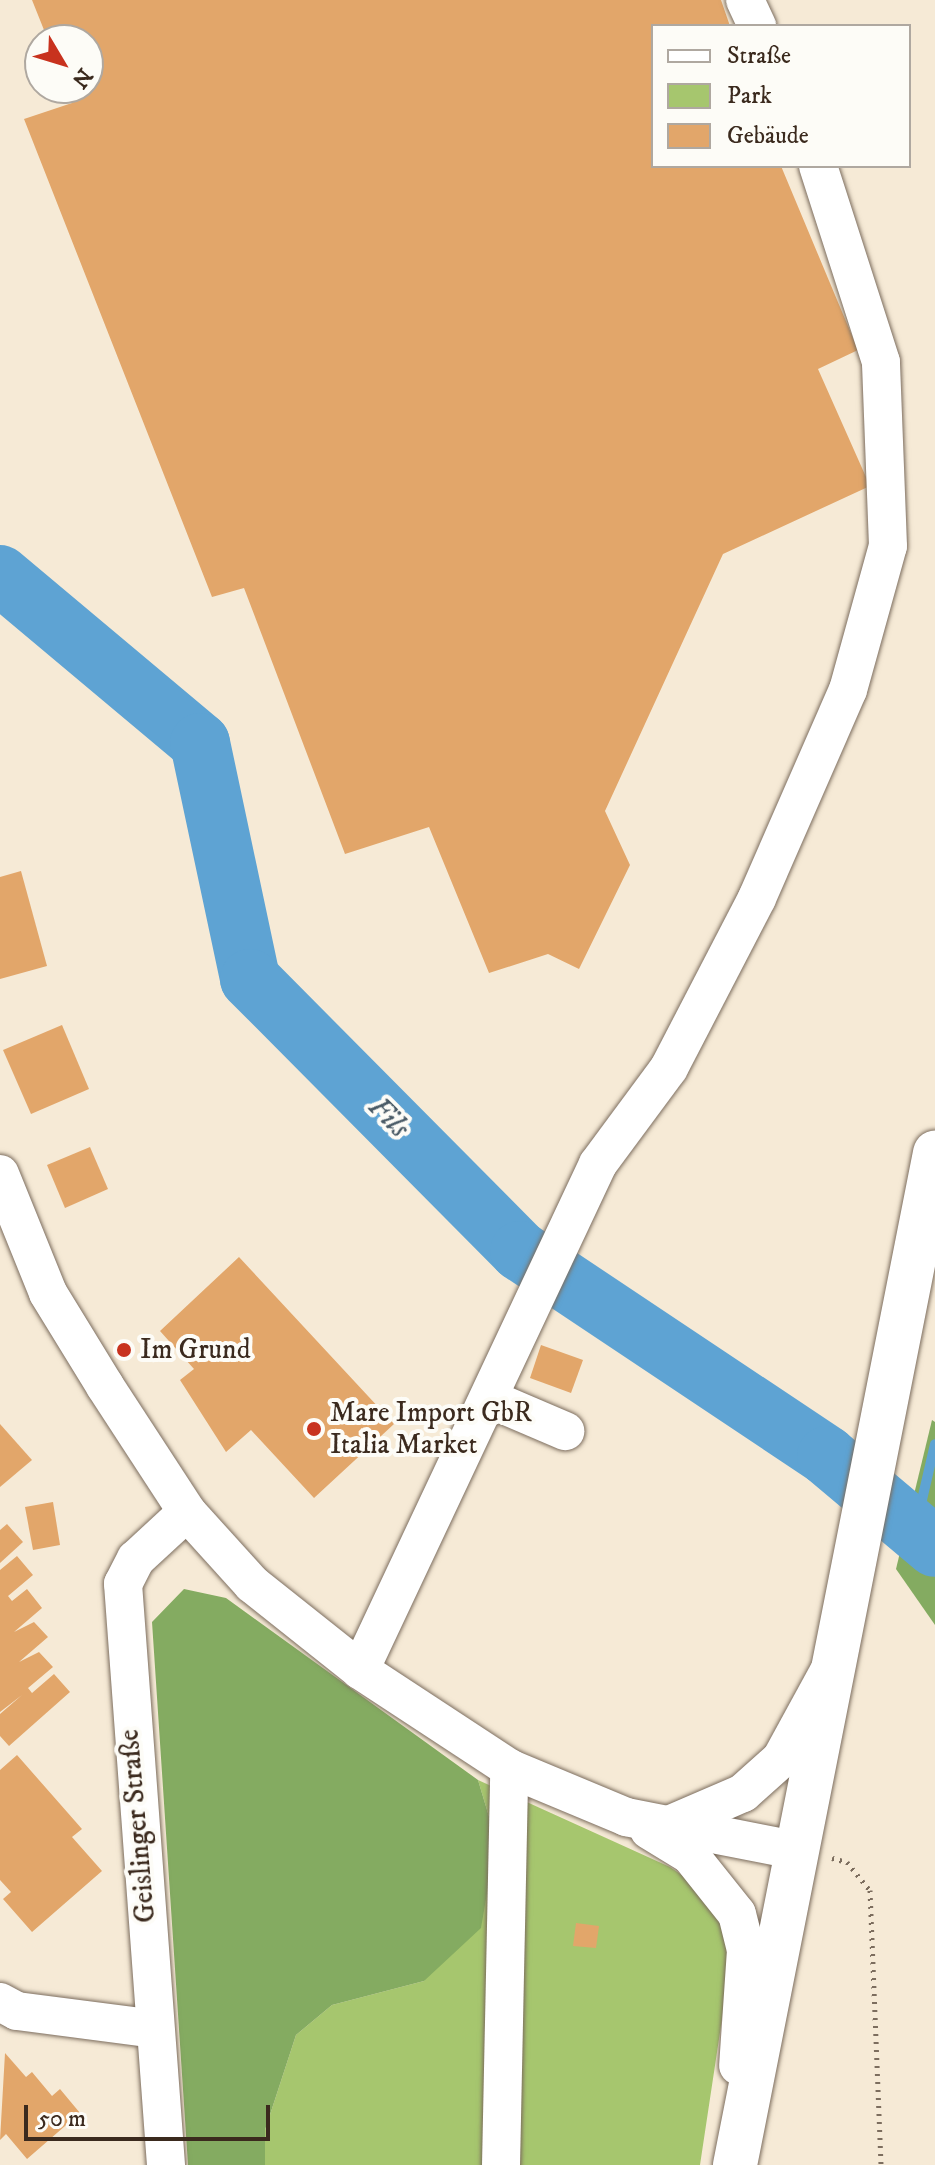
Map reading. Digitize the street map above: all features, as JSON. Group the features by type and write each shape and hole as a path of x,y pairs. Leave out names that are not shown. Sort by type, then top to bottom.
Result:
{"main road":[{"path":"733,2165 841,1651 935,1153"}],"street":[{"path":"745,0 756,24"},
{"path":"360,1670 598,1164 669,1068 757,898 848,690 888,546 881,362 819,168"},
{"path":"0,1174 48,1293 187,1512 252,1584 360,1670 509,1768 626,1817 690,1855 737,1914 746,1950 733,2165"},
{"path":"490,1399 565,1431"},
{"name":"Geislinger Straße","path":"166,2165 123,1584 136,1559 187,1512"},
{"path":"669,1825 743,1793 781,1759 841,1651"},
{"path":"501,2165 509,1768"},
{"path":"626,1817 799,1851"},
{"path":"0,2002 17,2011 155,2029"}],"path":[{"path":"799,1851 847,1862 870,1890 881,2165"}],"green space":[{"path":"932,1420 935,1422 935,1625 896,1569"},
{"path":"184,1589 226,1598 478,1780 496,1840 481,1928 424,1981 332,2005 296,2035 265,2130 265,2165 188,2165 152,1622"},
{"path":"478,1780 670,1867 711,1895 733,1946 700,2165 265,2165 265,2130 296,2035 332,2005 424,1981 496,1840"}],"building":[{"path":"32,0 721,0 729,24 651,24 651,168 782,168 858,350 818,369 870,486 723,554 605,811 630,865 579,969 548,954 489,973 429,827 345,854 244,588 212,597 24,119 69,104 104,104 104,24 42,24"},
{"path":"21,871 47,966 0,979 0,877"},
{"path":"62,1025 89,1089 31,1114 3,1050"},
{"path":"90,1147 108,1189 65,1208 47,1165"},
{"path":"239,1257 394,1424 314,1498 251,1430 226,1452 180,1380 194,1369 160,1331"},
{"path":"541,1345 583,1360 571,1393 530,1378"},
{"path":"0,1424 32,1460 0,1487"},
{"path":"53,1502 60,1545 33,1550 25,1507"},
{"path":"7,1524 23,1542 0,1563 0,1530"},
{"path":"17,1556 33,1575 8,1596 12,1601 27,1589 42,1608 14,1632 34,1622 48,1637 19,1662 39,1652 53,1667 28,1688 32,1693 54,1674 70,1692 9,1746 0,1736 0,1714 22,1695 0,1712 0,1570"},
{"path":"17,1755 82,1829 72,1837 102,1871 32,1932 3,1899 11,1892 0,1880 0,1770"},
{"path":"576,1923 599,1926 596,1948 573,1946"},
{"path":"5,2053 26,2077 32,2072 52,2096 60,2089 80,2113 27,2159 6,2134 0,2140"}],"waterway":[{"name":"Fils","path":"0,575 200,743 250,979 520,1251 827,1456 935,1547"},
{"path":"915,1530 935,1444"}],"place":[{"name":"Im Grund","path":"124,1350"},
{"name":"Mare Import GbR Italia Market","path":"314,1429"}]}
